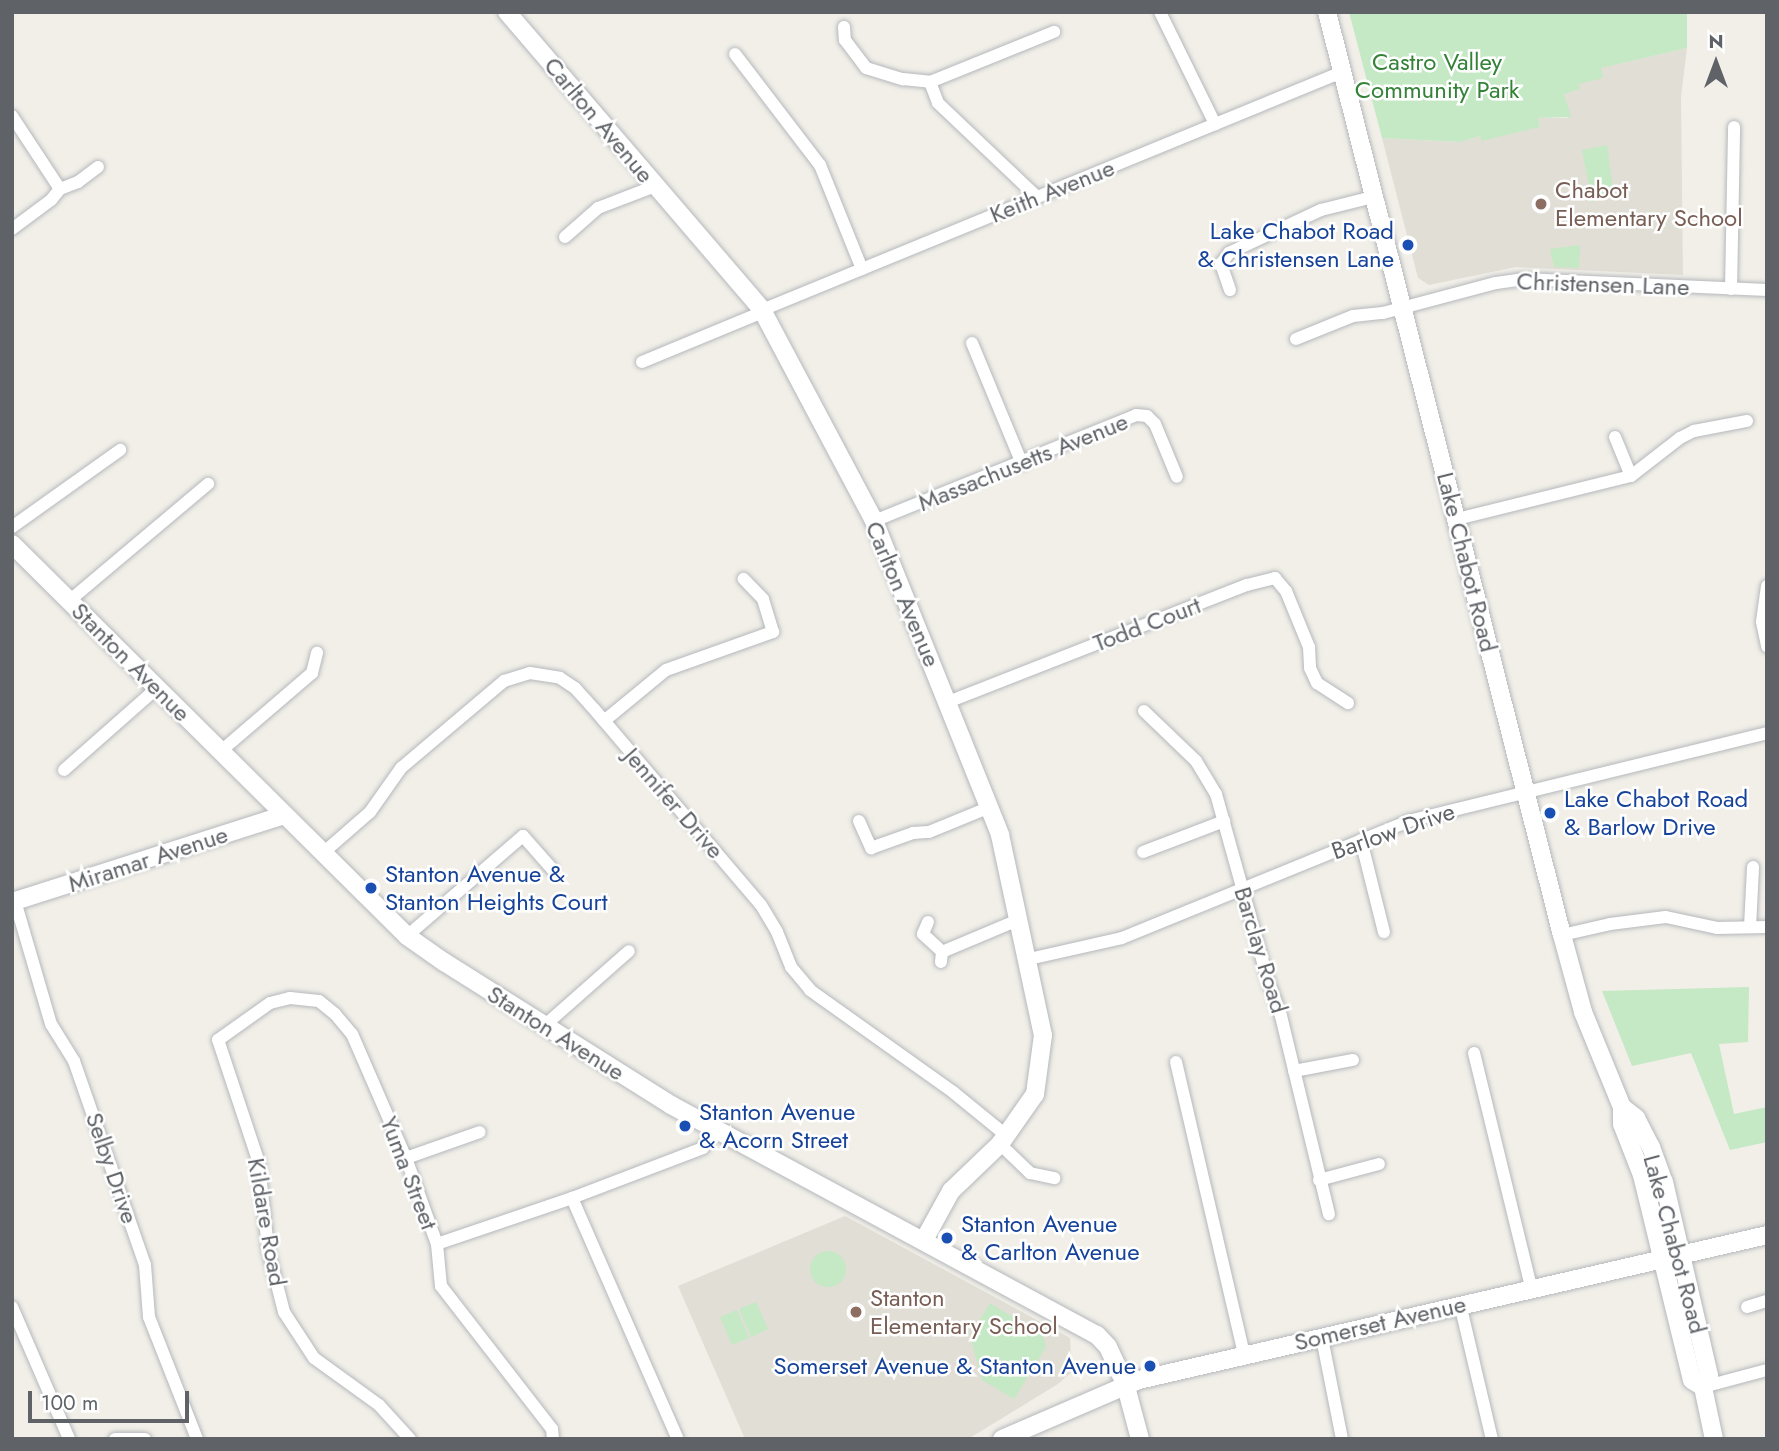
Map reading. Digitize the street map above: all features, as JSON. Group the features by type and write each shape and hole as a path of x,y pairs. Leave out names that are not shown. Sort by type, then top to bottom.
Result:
{"street":[{"name":"Carlton Avenue","path":"507,12 763,311 874,521 1000,835 1043,1035 1035,1094 1004,1140 951,1191 924,1240"},
{"path":"1160,12 1215,124"},
{"name":"Lake Chabot Road","path":"1327,12 1583,1012 1622,1107 1622,1124 1642,1175 1692,1380 1703,1387"},
{"path":"844,27 845,40 866,68 903,79 930,82 1054,32"},
{"path":"735,54 820,165 862,269"},
{"name":"Keith Avenue","path":"642,362 1342,72"},
{"path":"930,82 938,103 1037,197"},
{"path":"12,116 60,188"},
{"path":"1731,289 1734,127"},
{"path":"12,229 51,200 60,188 78,182 98,167"},
{"path":"565,237 598,208 655,186"},
{"path":"1230,290 1221,264 1230,253 1321,210 1373,198"},
{"name":"Christensen Lane","path":"1296,339 1353,316 1384,313 1496,283 1522,279 1767,290"},
{"path":"972,343 1023,464"},
{"name":"Massachusetts Avenue","path":"874,521 1023,464 1136,415 1147,416 1155,424 1177,477"},
{"path":"1457,519 1631,476 1680,438 1694,431 1747,421"},
{"path":"1615,437 1631,476"},
{"path":"12,527 120,450"},
{"path":"69,601 208,484"},
{"name":"Stanton Avenue","path":"12,544 407,936 544,1026 714,1129 1097,1335 1108,1347 1125,1384 1140,1439"},
{"name":"Todd Court","path":"948,702 1247,585 1275,578 1286,591 1309,647 1310,668 1317,683 1348,703"},
{"path":"604,721 666,670 773,632 763,599 744,579"},
{"path":"1767,586 1762,622 1767,646"},
{"path":"221,751 312,673 317,653"},
{"name":"Jennifer Drive","path":"323,853 370,812 401,768 513,677 538,673 560,678 575,688 761,905 777,932 791,967 810,990 965,1100 1004,1140 1030,1173 1054,1178"},
{"path":"64,769 157,688"},
{"name":"Barclay Road","path":"1144,711 1196,761 1216,794 1281,1016 1328,1214"},
{"name":"Barlow Drive","path":"1029,960 1122,938 1409,821 1767,733"},
{"path":"859,821 871,848 913,832 929,832 990,807"},
{"name":"Miramar Avenue","path":"14,902 284,815"},
{"path":"1143,852 1224,821"},
{"path":"407,936 523,836 552,869"},
{"path":"1361,840 1384,932"},
{"path":"1750,928 1753,867"},
{"name":"Selby Drive","path":"14,902 51,1024 74,1061 145,1265 149,1317 197,1439"},
{"path":"1562,935 1610,924 1666,917 1717,928 1767,927"},
{"path":"928,922 923,934 942,957 1020,919"},
{"path":"544,1026 629,951"},
{"name":"Yuma Street","path":"218,1040 270,1003 290,998 319,1002 335,1014 352,1034 405,1158 437,1244 441,1286 552,1429 553,1439"},
{"name":"Kildare Road","path":"218,1040 259,1163 268,1249 291,1326 314,1358 379,1405 405,1437"},
{"path":"1474,1053 1531,1287"},
{"path":"1294,1071 1353,1060"},
{"path":"1176,1062 1244,1355"},
{"name":"Lake Chabot Road","path":"1622,1107 1636,1118 1660,1168 1709,1376 1703,1387 1714,1439"},
{"path":"437,1244 572,1198 703,1148 714,1129"},
{"path":"405,1158 480,1132"},
{"path":"1319,1180 1379,1164"},
{"path":"572,1198 678,1439"},
{"name":"Somerset Avenue","path":"1002,1439 1125,1384 1531,1287 1767,1235"},
{"path":"1747,1307 1767,1301"},
{"path":"1460,1304 1492,1439"},
{"path":"12,1307 69,1439"},
{"path":"1322,1338 1342,1439"},
{"path":"1703,1387 1767,1370"},
{"path":"116,1439 145,1439"}],"shaded area":[{"name":"Chabot Elementary School","path":"1687,48 1681,97 1683,275 1516,267 1429,285 1418,278 1382,138 1460,142 1480,136 1481,140 1540,126 1538,118 1568,118 1564,94 1579,89 1579,84 1600,68"},
{"name":"Stanton Elementary School","path":"845,1216 1070,1338 1072,1372 1058,1384 968,1439 745,1439 678,1286"}],"green space":[{"name":"Castro Valley Community Park","path":"1349,12 1687,12 1687,48 1601,68 1603,78 1579,84 1580,89 1564,94 1571,117 1538,118 1540,127 1481,141 1480,136 1460,142 1382,138"},
{"path":"1607,145 1614,196 1592,202 1582,150"},
{"path":"1580,245 1579,268 1554,267 1550,249"},
{"path":"1749,987 1748,1042 1719,1044 1734,1114 1767,1107 1767,1142 1730,1150 1691,1053 1632,1066 1602,991"},
{"path":"828,1251 841,1256 846,1269 841,1282 828,1287 815,1282 810,1269 815,1256"},
{"path":"756,1302 768,1329 751,1337 739,1309"},
{"path":"990,1303 1043,1335 1046,1347 1014,1399 982,1380 970,1336"},
{"path":"737,1310 749,1338 732,1345 720,1317"}],"place":[{"name":"Chabot Elementary School","path":"1541,204"},
{"name":"Lake Chabot Road & Christensen Lane","path":"1408,245"},
{"name":"Lake Chabot Road & Barlow Drive","path":"1550,813"},
{"name":"Stanton Avenue & Stanton Heights Court","path":"371,888"},
{"name":"Stanton Avenue & Acorn Street","path":"685,1126"},
{"name":"Stanton Avenue & Carlton Avenue","path":"947,1238"},
{"name":"Stanton Elementary School","path":"856,1312"},
{"name":"Somerset Avenue & Stanton Avenue","path":"1150,1366"}]}
